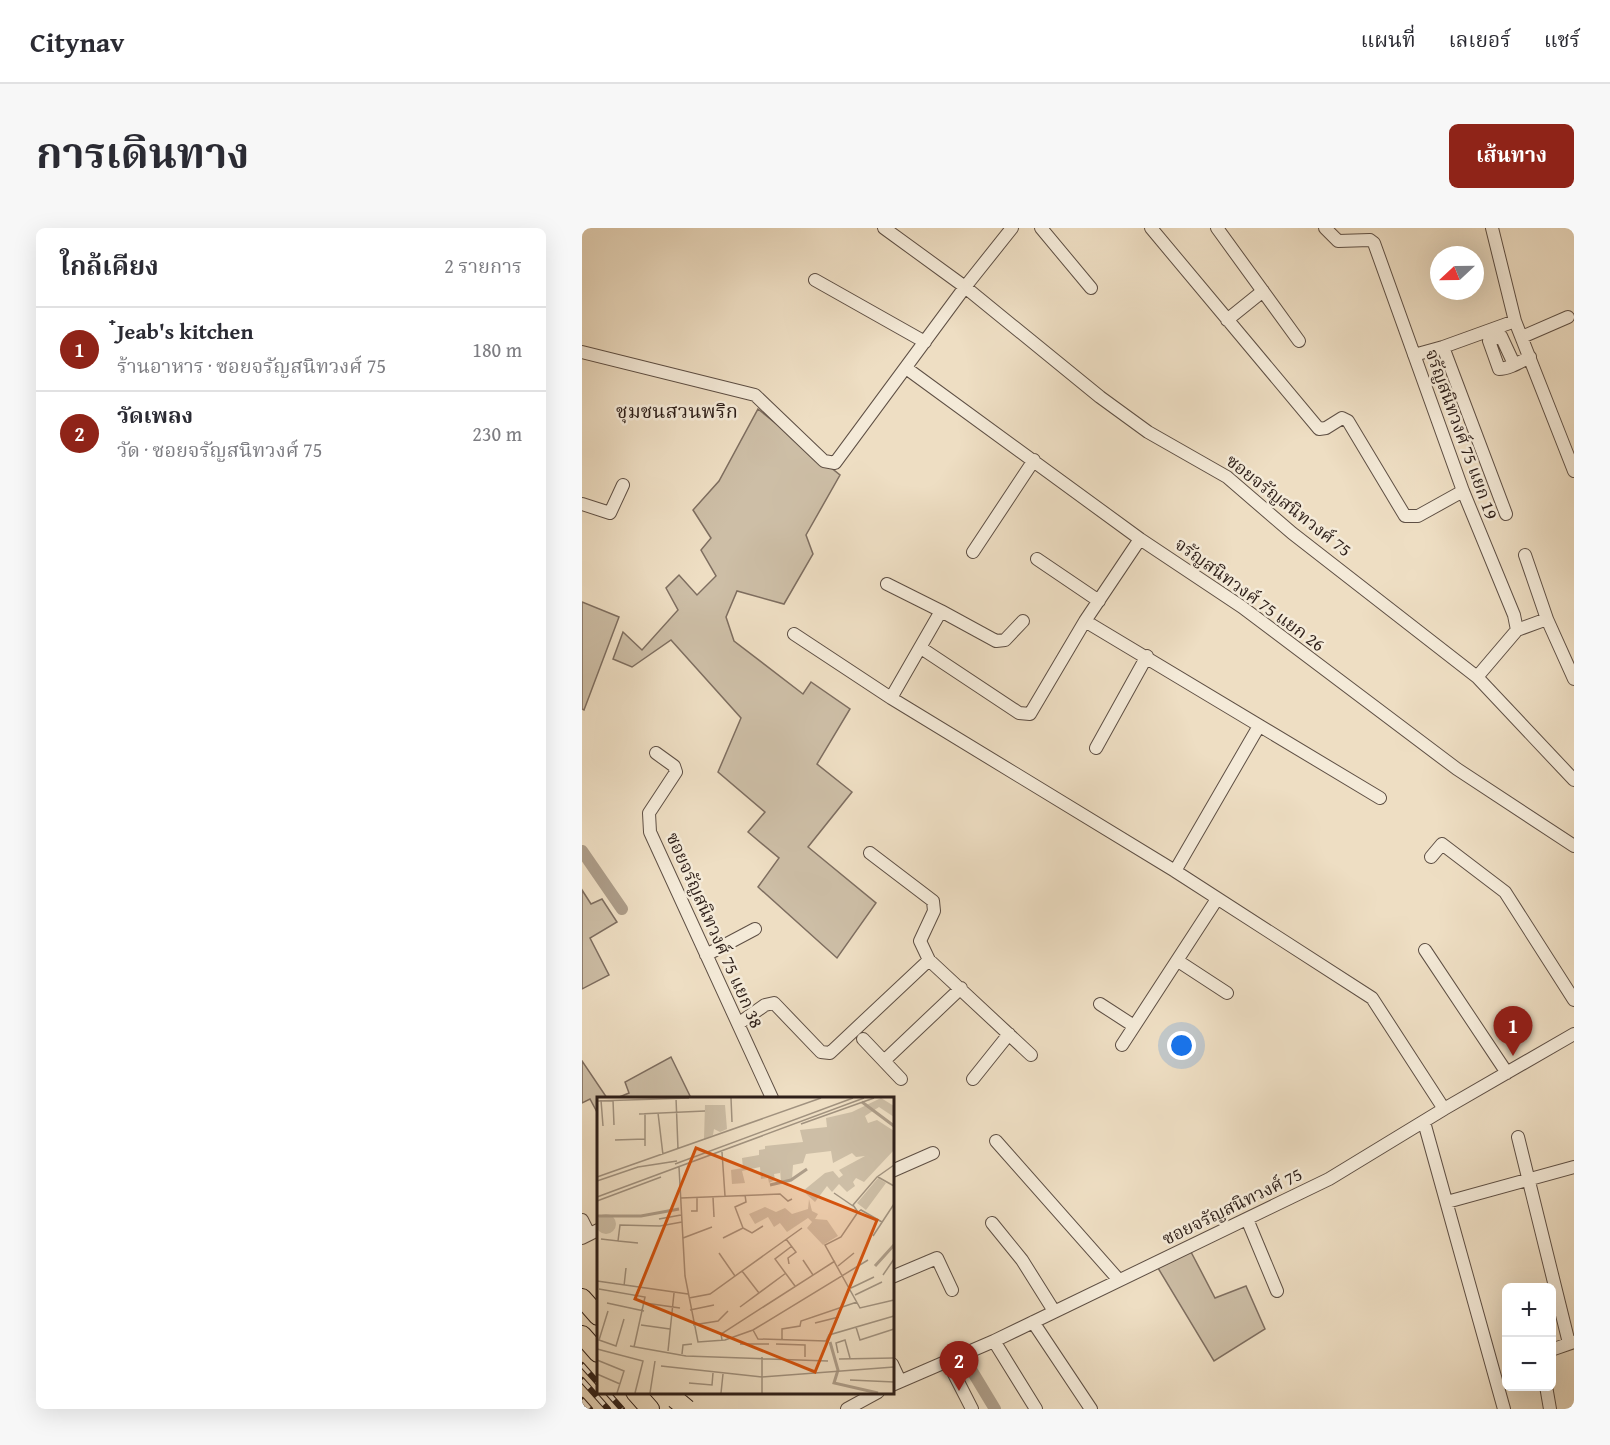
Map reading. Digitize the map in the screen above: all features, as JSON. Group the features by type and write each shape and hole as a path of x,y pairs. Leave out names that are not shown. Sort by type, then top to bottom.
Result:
{"highway":[{"path":"582,1298 597,1315"},
{"path":"582,1335 597,1352"},
{"path":"637,1394 650,1409"}],"street":[{"name":"ซอยจรัญสนิทวงศ์ 75","path":"884,228 965,287 1100,397 1148,432 1227,477 1292,533 1477,677 1574,780"},
{"path":"582,352 755,395 824,461 831,464 839,461 965,287 1012,228"},
{"path":"1041,228 1091,288"},
{"path":"1151,228 1319,429 1324,429 1342,418 1348,421 1405,516 1413,518 1463,491"},
{"path":"1216,228 1299,341"},
{"name":"จรัญสนิทวงศ์ 75 แยก 19","path":"1325,228 1338,241 1371,240 1374,243 1463,491 1517,630"},
{"path":"1492,228 1515,321 1574,471"},
{"path":"815,280 925,342"},
{"path":"1227,320 1263,291"},
{"path":"1522,336 1568,317"},
{"path":"1414,354 1443,347 1515,321"},
{"path":"1443,347 1506,514"},
{"path":"1514,364 1530,357"},
{"name":"จรัญสนิทวงศ์ 75 แยก 26","path":"906,368 1140,538 1242,607 1457,769 1574,846"},
{"path":"973,552 1034,460"},
{"path":"582,504 610,513 623,485"},
{"path":"921,648 1019,713 1026,715 1032,712 1085,621 1140,538"},
{"path":"1525,555 1547,619 1574,679"},
{"path":"1037,559 1099,601"},
{"path":"886,584 996,641 1005,640 1023,621"},
{"path":"891,698 941,611"},
{"path":"1477,677 1517,630 1547,619"},
{"path":"1085,621 1147,656 1380,798"},
{"path":"794,634 891,698 1175,871 1377,1003 1444,1109"},
{"path":"1096,748 1147,656"},
{"path":"1175,871 1260,726"},
{"name":"ซอยจรัญสนิทวงศ์ 75 แยก 38","path":"656,753 674,766 676,772 649,813 651,832 772,1097"},
{"path":"1431,857 1442,844 1505,892 1574,1000"},
{"path":"870,853 933,901 934,911 920,941 929,960 1031,1054"},
{"path":"1122,1045 1217,899"},
{"path":"706,955 756,929"},
{"path":"1425,950 1507,1073"},
{"path":"738,1024 768,1004 774,1003 820,1052 830,1053 929,960"},
{"path":"1178,961 1227,993"},
{"path":"884,1061 961,988"},
{"path":"1100,1004 1134,1026"},
{"path":"973,1079 1009,1034"},
{"name":"ซอยจรัญสนิทวงศ์ 75","path":"896,1383 994,1341 1118,1279 1329,1179 1444,1109 1574,1035"},
{"path":"863,1039 901,1079"},
{"path":"1424,1122 1504,1409"},
{"path":"1518,1137 1572,1343 1556,1348"},
{"path":"996,1141 1118,1279"},
{"path":"894,1170 933,1153"},
{"path":"1447,1202 1574,1167"},
{"path":"1248,1219 1277,1291"},
{"path":"582,1220 590,1234"},
{"path":"992,1223 1022,1260 1054,1311"},
{"path":"894,1276 936,1258 952,1290"},
{"path":"1033,1322 1091,1409"},
{"path":"994,1341 1036,1409"},
{"path":"947,1360 972,1409"},
{"path":"1547,1391 1550,1409"},
{"path":"847,1409 874,1394"}],"shaded area":[{"path":"758,409 840,475 806,535 813,554 784,604 737,591 726,617 734,641 803,694 811,682 850,709 817,764 852,792 808,847 876,903 837,958 758,887 779,858 748,832 765,812 718,772 741,718 671,640 632,667 613,659 623,632 642,650 678,610 666,588 679,575 697,595 716,576 701,550 711,538 693,510 719,481"},
{"path":"582,602 619,617 584,710 582,709"},
{"path":"582,890 591,904 602,899 617,922 590,938 609,975 582,989"},
{"path":"671,1057 691,1097 619,1097 629,1093 625,1082"},
{"path":"582,1061 606,1097 597,1097 597,1112 590,1099 582,1103"},
{"path":"1191,1252 1215,1298 1246,1286 1265,1329 1214,1361 1158,1268"}],"waterway":[{"path":"582,851 622,909"},
{"path":"969,1366 995,1409"}],"railway":[{"path":"582,1365 597,1382"},
{"path":"582,1380 608,1409"},
{"path":"609,1394 622,1409"},
{"path":"582,1400 590,1409"}],"place":[{"name":"๋Jeab's kitchen","path":"1513,1056"},
{"name":"วัดเพลง","path":"959,1391"}],"district":[{"name":"ชุมชนสวนพริก","path":"677,410"}]}
